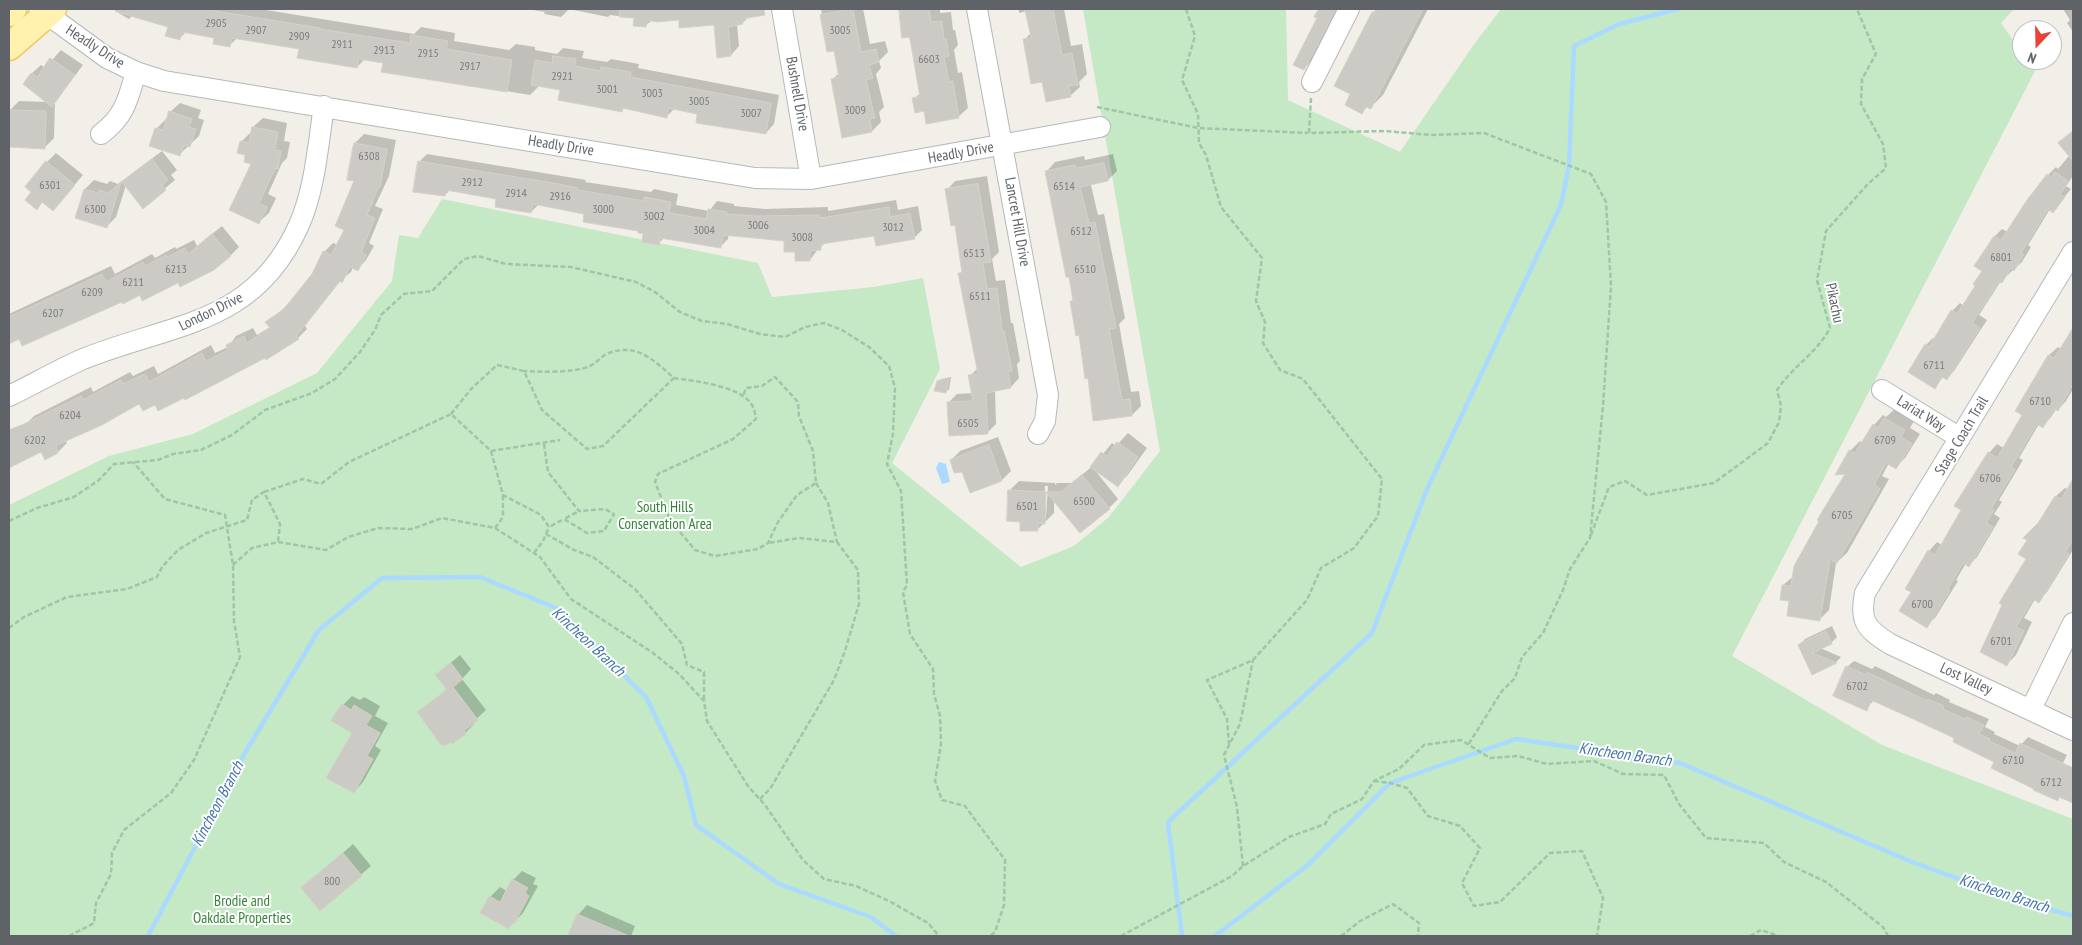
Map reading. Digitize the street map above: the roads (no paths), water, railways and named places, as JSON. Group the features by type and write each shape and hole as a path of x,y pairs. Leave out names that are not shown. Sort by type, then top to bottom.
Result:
{"main road":[{"path":"9,12 13,9"},
{"path":"9,47 47,11"}],"street":[{"name":"Bushnell Drive","path":"782,9 811,179"},
{"name":"Lancret Hill Drive","path":"977,9 1048,395 1045,421 1038,434"},
{"path":"1312,82 1349,9"},
{"name":"Headly Drive","path":"47,11 107,58 136,72 164,81 755,178 811,179 1003,146 1100,127"},
{"path":"101,134 121,116 136,72"},
{"name":"London Drive","path":"9,396 83,359 176,330 209,316 250,292 281,259 300,223 311,187 324,106"},
{"name":"Stage Coach Trail","path":"1864,622 1862,608 1865,593 2073,252"},
{"name":"Lariat Way","path":"1882,390 1960,438"},
{"name":"Lost Valley","path":"1864,622 1876,635 1890,644 2073,730"},
{"path":"2030,709 2073,623"}],"water":[{"path":"939,462 946,464 950,482 942,484 936,468"}],"waterway":[{"path":"1182,936 1168,822 1372,633 1427,489 1561,205 1569,166 1574,46 1619,24 1678,9"},
{"name":"Kincheon Branch","path":"148,936 246,751 319,630 382,578 480,577 556,608 646,697 684,776 696,825 779,884 871,917 896,936"},
{"name":"Kincheon Branch","path":"1215,936 1308,865 1390,783 1516,739 1680,763 1912,862 2017,900 2073,916"}],"park label":[{"name":"South Hills Conservation Area","path":"665,516"},
{"name":"Brodie and Oakdale Properties","path":"242,910"}]}
